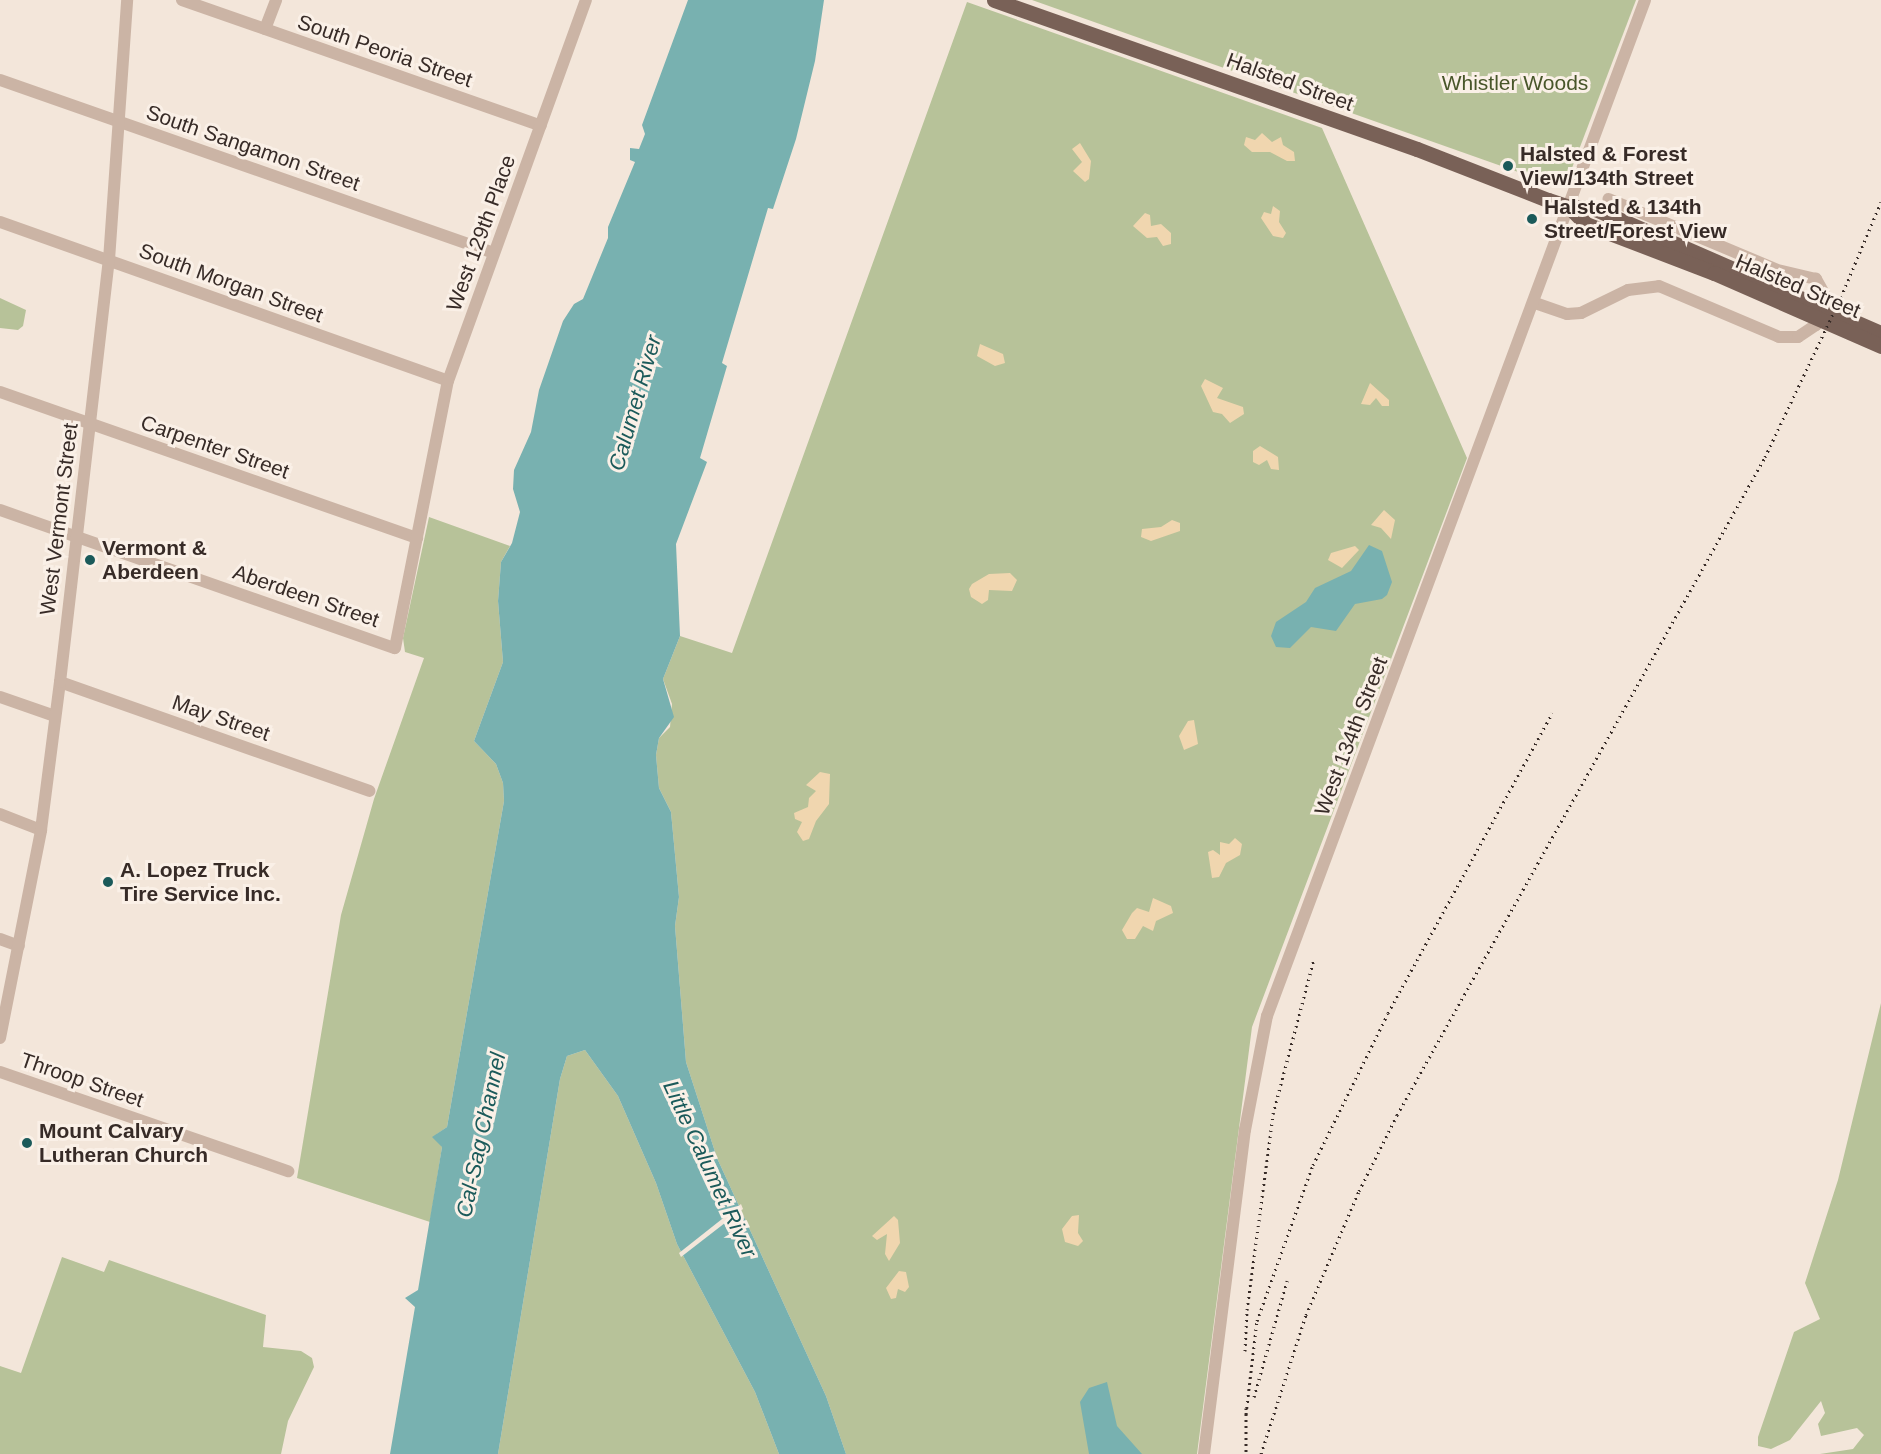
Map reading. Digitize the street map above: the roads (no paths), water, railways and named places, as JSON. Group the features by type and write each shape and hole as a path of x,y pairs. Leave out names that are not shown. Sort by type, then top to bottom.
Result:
{"main road":[{"name":"Halsted Street","path":"994,0 1569,207 1593,208 1806,305 1881,333"},
{"name":"Halsted Street","path":"1806,305 1881,346"}],"street":[{"name":"West Vermont Street","path":"0,1038 41,830 60,682 109,260 121,123 127,0"},
{"name":"South Peoria Street","path":"182,0 541,126"},
{"path":"265,29 276,0"},
{"name":"West 129th Place","path":"395,648 448,381 586,0"},
{"name":"West 134th Street","path":"1204,1454 1245,1130 1267,1016 1535,303 1645,0"},
{"name":"South Sangamon Street","path":"0,80 494,254"},
{"path":"1535,303 1568,314 1581,313 1628,290 1659,286 1790,339 1809,331 1821,316 1826,297 1821,284 1808,275 1767,267 1609,199"},
{"name":"South Morgan Street","path":"0,222 448,381"},
{"name":"Carpenter Street","path":"0,392 417,538"},
{"name":"Aberdeen Street","path":"0,510 395,648"},
{"name":"May Street","path":"60,682 369,791"},
{"path":"0,697 55,716"},
{"path":"0,814 41,830"},
{"path":"0,939 19,946"},
{"name":"Throop Street","path":"0,1072 288,1171"}],"water":[{"path":"688,0 824,0 815,61 796,139 773,209 768,208 722,363 727,366 700,458 707,462 676,544 680,636 663,679 674,717 659,738 656,755 659,788 671,812 679,897 675,926 686,1062 717,1158 826,1396 846,1454 779,1454 755,1392 677,1244 656,1183 618,1096 585,1050 567,1056 560,1079 498,1454 390,1454 415,1307 405,1298 418,1290 442,1147 432,1137 447,1127 504,801 503,783 496,764 474,741 503,662 498,601 501,562 512,543 520,512 513,489 514,470 531,432 539,390 563,321 574,304 583,299 608,238 608,227 635,162 630,160 630,148 639,149 645,134 642,125"},
{"path":"1369,545 1382,551 1392,582 1387,595 1382,599 1355,604 1336,631 1311,627 1290,648 1276,647 1271,636 1276,622 1306,602 1315,588 1351,571"},
{"path":"1107,1382 1117,1426 1142,1454 1089,1454 1080,1402 1089,1388"}],"railway":[{"path":"1261,1454 1306,1315 1359,1191 1397,1115 1765,457 1841,297 1881,202"},
{"path":"1246,1414 1257,1321 1313,1165 1388,1013 1552,713"},
{"path":"1245,1351 1247,1310 1273,1114 1314,959"},
{"path":"1254,1397 1287,1281"},
{"path":"1246,1408 1246,1454"}],"place":[{"name":"Halsted & Forest View/134th Street","path":"1508,166"},
{"name":"Halsted & 134th Street/Forest View","path":"1532,219"},
{"name":"Vermont & Aberdeen","path":"90,560"},
{"name":"A. Lopez Truck Tire Service Inc.","path":"108,882"},
{"name":"Mount Calvary Lutheran Church","path":"27,1143"}],"park label":[{"name":"Whistler Woods","path":"1515,83"}],"water label":[{"name":"Calumet River","path":"635,403"},
{"name":"Cal-Sag Channel","path":"481,1135"},
{"name":"Little Calumet River","path":"710,1169"}]}
